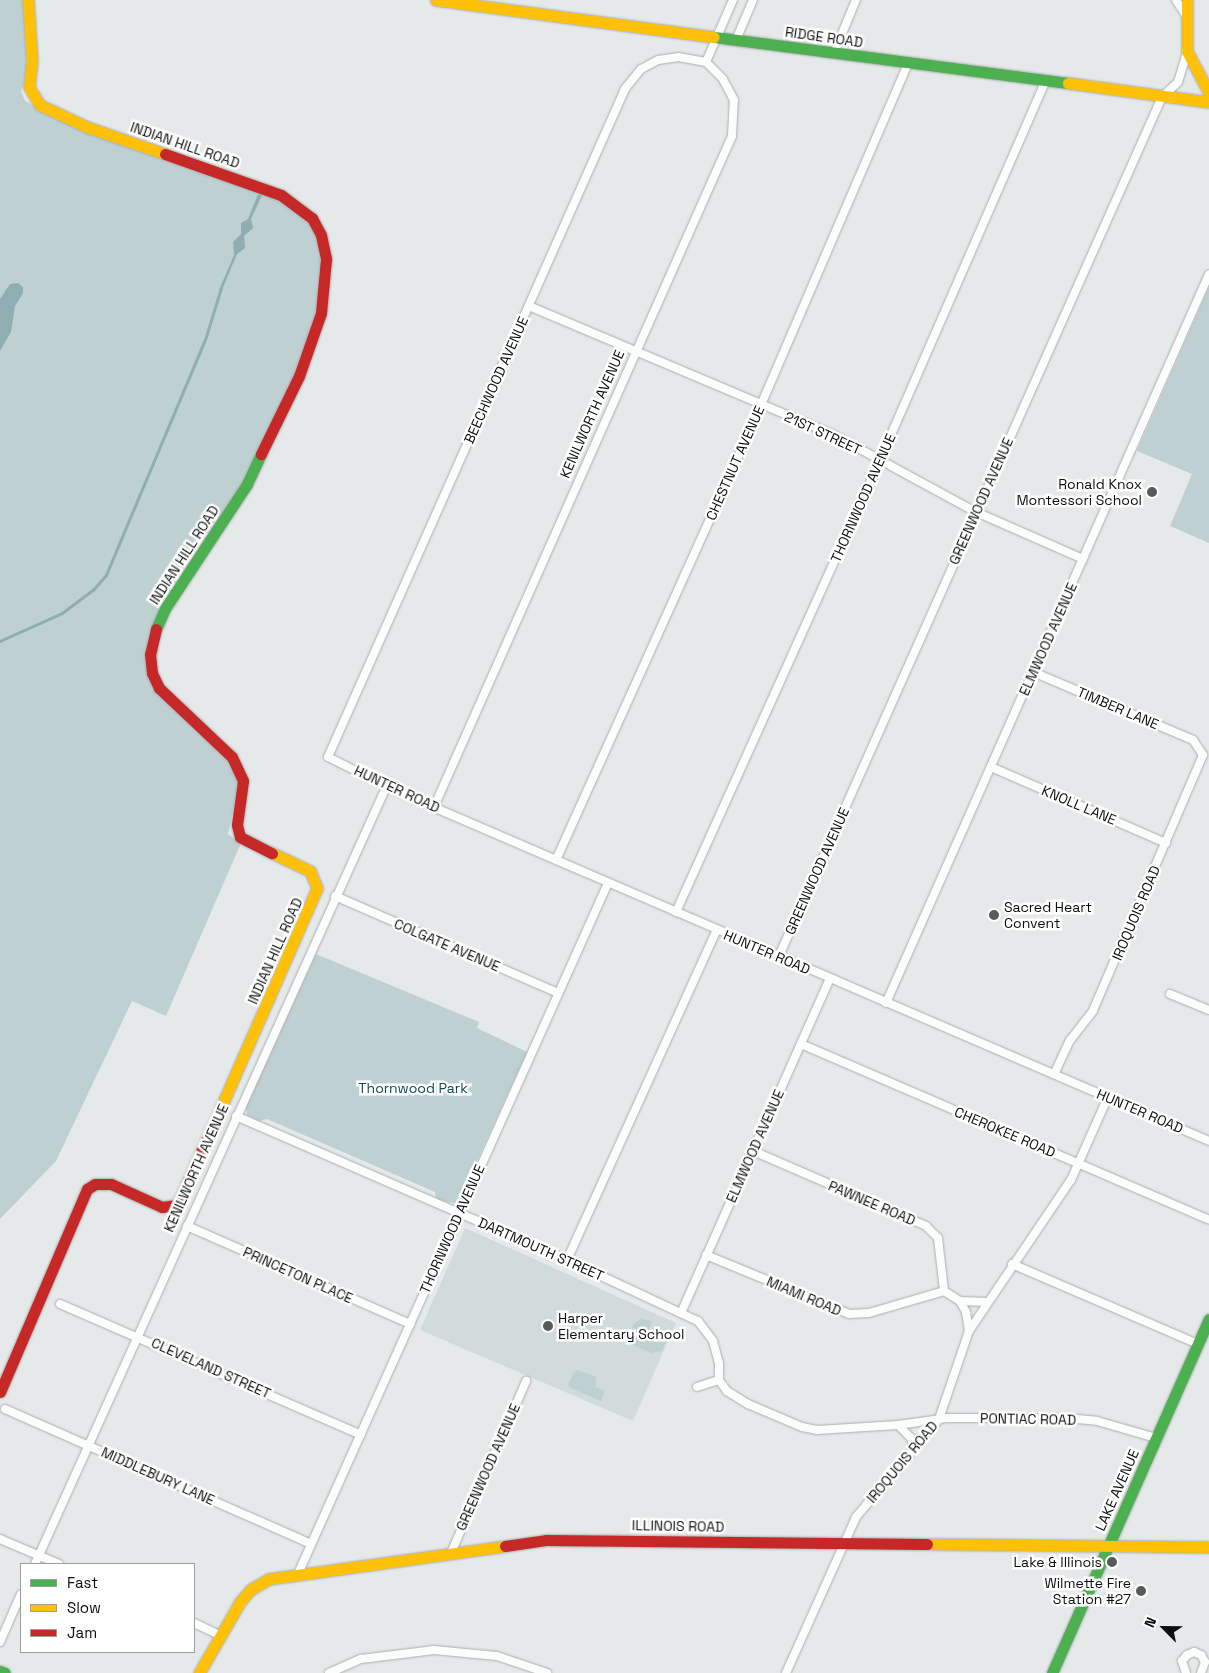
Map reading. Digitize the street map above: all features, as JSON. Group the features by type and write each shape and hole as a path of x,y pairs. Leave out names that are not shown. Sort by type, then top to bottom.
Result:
{"street":[{"name":"INDIAN HILL ROAD","path":"0,1392 87,1189 95,1184 111,1184 162,1207 177,1205 181,1199 317,888 310,871 240,837 237,825 243,781 232,757 159,688 152,673 150,654 155,630 166,606 247,484 299,376 321,313 326,259 322,235 304,210 265,188 87,128 40,105 30,87 32,60 28,0"},
{"name":"RIDGE ROAD","path":"436,0 1045,82 1209,102"},
{"path":"706,62 733,0"},
{"path":"736,40 753,0"},
{"path":"834,53 856,0"},
{"path":"1176,0 1185,14"},
{"path":"1188,0 1185,14 1187,51 1209,92"},
{"name":"GREENWOOD AVENUE","path":"779,956 1162,97 1178,82 1187,51"},
{"name":"BEECHWOOD AVENUE","path":"328,757 633,77 649,63 668,57 690,58 706,62"},
{"name":"KENILWORTH AVENUE","path":"434,807 732,136 734,100 723,78 706,62"},
{"name":"CHESTNUT AVENUE","path":"556,860 761,405 908,63"},
{"name":"THORNWOOD AVENUE","path":"676,912 880,460 1045,82"},
{"name":"ELMWOOD AVENUE","path":"886,1003 1209,274"},
{"name":"21ST STREET","path":"529,306 834,436 976,512 1083,559"},
{"name":"TIMBER LANE","path":"1033,672 1193,740 1200,747"},
{"name":"IROQUOIS ROAD","path":"1054,1074 1070,1040 1093,1011 1203,761 1200,747"},
{"name":"HUNTER ROAD","path":"328,757 434,807 608,883 1209,1141"},
{"name":"KNOLL LANE","path":"991,767 1166,842"},
{"name":"KENILWORTH AVENUE","path":"36,1563 335,896 387,785"},
{"name":"THORNWOOD AVENUE","path":"297,1576 608,883"},
{"name":"COLGATE AVENUE","path":"335,896 558,993"},
{"path":"567,1260 717,930"},
{"name":"ELMWOOD AVENUE","path":"681,1313 830,979"},
{"path":"1170,994 1209,1010"},
{"name":"CHEROKEE ROAD","path":"801,1044 1209,1220"},
{"name":"IROQUOIS ROAD","path":"786,1673 844,1543 865,1505 939,1419 969,1331 1080,1164 1108,1097"},
{"name":"DARTMOUTH STREET","path":"236,1116 567,1260 681,1313"},
{"name":"PAWNEE ROAD","path":"753,1151 934,1231 939,1246 944,1291"},
{"name":"PRINCETON PLACE","path":"187,1226 410,1324"},
{"name":"MIAMI ROAD","path":"706,1255 849,1314 869,1313 944,1291"},
{"path":"1012,1264 1198,1344"},
{"path":"944,1291 960,1300 987,1302"},
{"path":"960,1300 966,1312 969,1331"},
{"name":"CLEVELAND STREET","path":"60,1304 361,1434"},
{"path":"681,1313 698,1321 708,1331 720,1363 719,1380 696,1387"},
{"name":"LAKE AVENUE","path":"1052,1673 1209,1318"},
{"name":"PONTIAC ROAD","path":"719,1380 735,1397 810,1429 898,1425 939,1419 1080,1419 1112,1424 1156,1438"},
{"name":"GREENWOOD AVENUE","path":"450,1553 526,1381"},
{"name":"MIDDLEBURY LANE","path":"5,1409 311,1544"},
{"path":"898,1425 912,1439 912,1452"},
{"path":"0,1539 56,1563"},
{"name":"ILLINOIS ROAD","path":"199,1673 240,1602 258,1583 546,1540 1110,1545 1209,1548"},
{"path":"0,1642 20,1596"},
{"path":"195,1623 220,1635"},
{"path":"330,1673 361,1659 386,1654 459,1650 497,1656 547,1673"},
{"path":"1186,1673 1182,1661 1190,1653 1201,1655 1205,1672"},
{"path":"0,1671 5,1673"}],"shaded area":[{"name":"Harper Elementary School","path":"465,1228 676,1323 633,1421 420,1330"}],"green space":[{"path":"0,0 24,0 27,78 21,91 25,101 99,137 270,194 312,223 321,247 318,314 297,373 250,471 165,604 148,675 229,760 239,783 228,834 241,843 166,1016 132,1001 56,1161 0,1219"},
{"path":"1209,287 1209,543 1170,526 1192,474 1137,451"},
{"name":"Thornwood Park","path":"316,954 479,1022 477,1028 527,1052 457,1204 436,1199 435,1192 267,1119 259,1121 247,1115 246,1107"},
{"path":"640,1319 652,1321 646,1336 667,1339 662,1351 651,1353 628,1343 633,1325"},
{"path":"578,1370 596,1377 596,1387 605,1391 601,1401 570,1388 568,1384 574,1372"}],"water":[{"path":"258,194 262,195 251,219 253,228 244,236 245,248 237,254 222,290 219,290 234,255 233,242 241,234 241,223 248,219"},
{"path":"18,283 23,287 23,293 15,306 11,332 0,351 0,299 10,284"}],"waterway":[{"path":"0,641 62,613 93,590 106,575 205,340 221,288"}],"traffic: fast":[{"path":"714,37 1068,83"},
{"path":"156,629 166,607 247,484 261,454"},
{"path":"1052,1673 1209,1319"},
{"path":"0,1671 5,1673"}],"traffic: slow":[{"path":"28,0 32,60 29,87 40,105 87,127 165,154"},
{"path":"436,0 714,37"},
{"path":"1187,0 1187,51 1209,93"},
{"path":"1068,83 1209,102"},
{"path":"221,1107 317,888 310,871 272,853"},
{"path":"927,1544 1209,1547"},
{"path":"199,1673 240,1602 250,1590 268,1579 505,1546"}],"traffic: jam":[{"path":"165,154 281,195 312,218 321,235 326,259 321,313 299,376 261,454"},
{"path":"156,629 150,654 152,673 159,688 232,757 243,781 237,825 240,837 272,853"},
{"path":"0,1392 87,1189 95,1184 111,1184 162,1207 177,1205 221,1107"},
{"path":"505,1546 546,1540 927,1544"}],"place":[{"name":"Ronald Knox Montessori School","path":"1152,492"},
{"name":"Sacred Heart Convent","path":"994,915"},
{"name":"Harper Elementary School","path":"548,1326"},
{"name":"Lake & Illinois","path":"1112,1562"},
{"name":"Wilmette Fire Station #27","path":"1141,1591"}]}
